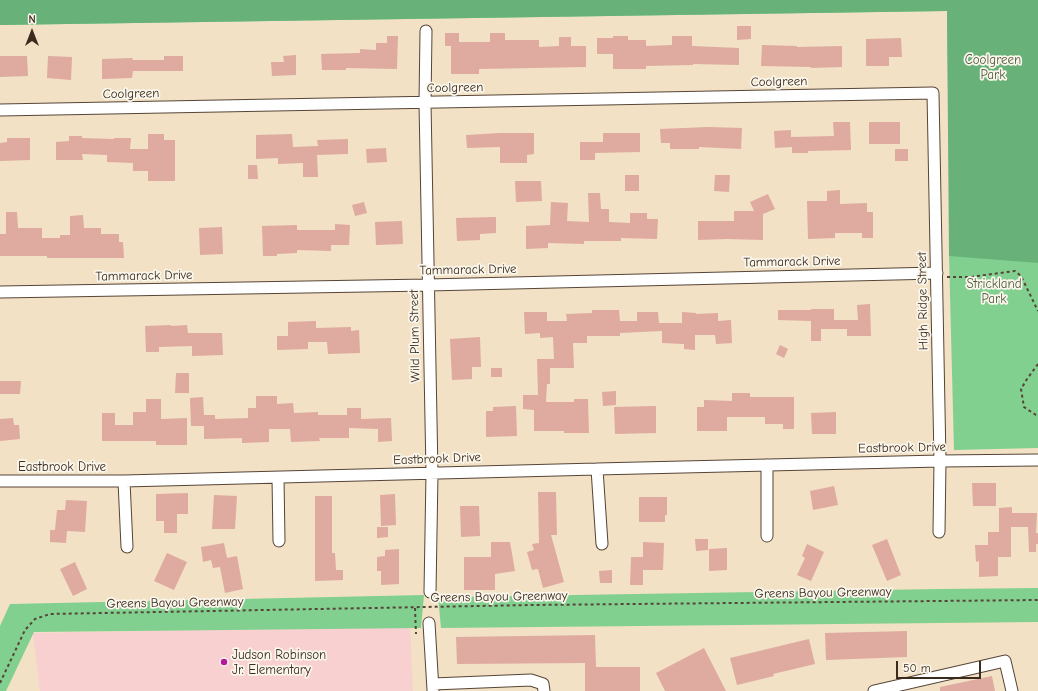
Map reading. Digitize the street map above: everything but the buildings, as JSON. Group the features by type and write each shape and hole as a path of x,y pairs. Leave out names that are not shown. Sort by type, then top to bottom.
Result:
{"street":[{"name":"Wild Plum Street","path":"426,31 428,285 432,473 430,592"},
{"name":"High Ridge Street","path":"910,94 934,93 940,461 939,532"},
{"name":"Coolgreen","path":"0,110 910,94"},
{"name":"Tammarack Drive","path":"0,292 937,275"},
{"name":"Eastbrook Drive","path":"0,481 124,481 278,478 597,469 1038,460"},
{"path":"767,465 767,536"},
{"path":"597,469 602,544"},
{"path":"278,478 279,541"},
{"name":"Eastbrook Drive","path":"124,481 127,547"},
{"path":"429,623 433,687 531,680 542,684 544,691"},
{"path":"874,691 1005,661 1012,691"}],"path":[{"path":"937,275 970,277 1015,271 1021,276 1038,311"},
{"path":"1038,364 1021,389 1024,407 1038,416"},
{"path":"429,623 430,592"},
{"name":"Greens Bayou Greenway","path":"0,683 25,630 35,619 50,614 595,604 1038,600"},
{"path":"415,608 416,634"}],"shaded area":[{"name":"Judson Robinson Jr. Elementary","path":"410,626 413,691 40,691 33,633"}],"green space":[{"name":"Strickland Park","path":"0,0 1038,0 1038,448 954,450 949,256 947,11 0,25"},
{"name":"Coolgreen Park","path":"0,0 1038,0 1038,263 949,256 947,11 0,25"},
{"path":"1038,588 1038,622 441,628 438,596 453,597"},
{"path":"424,595 421,628 34,632 6,691 0,691 0,626 10,604"}],"place":[{"name":"Judson Robinson Jr. Elementary","path":"224,662"}]}
